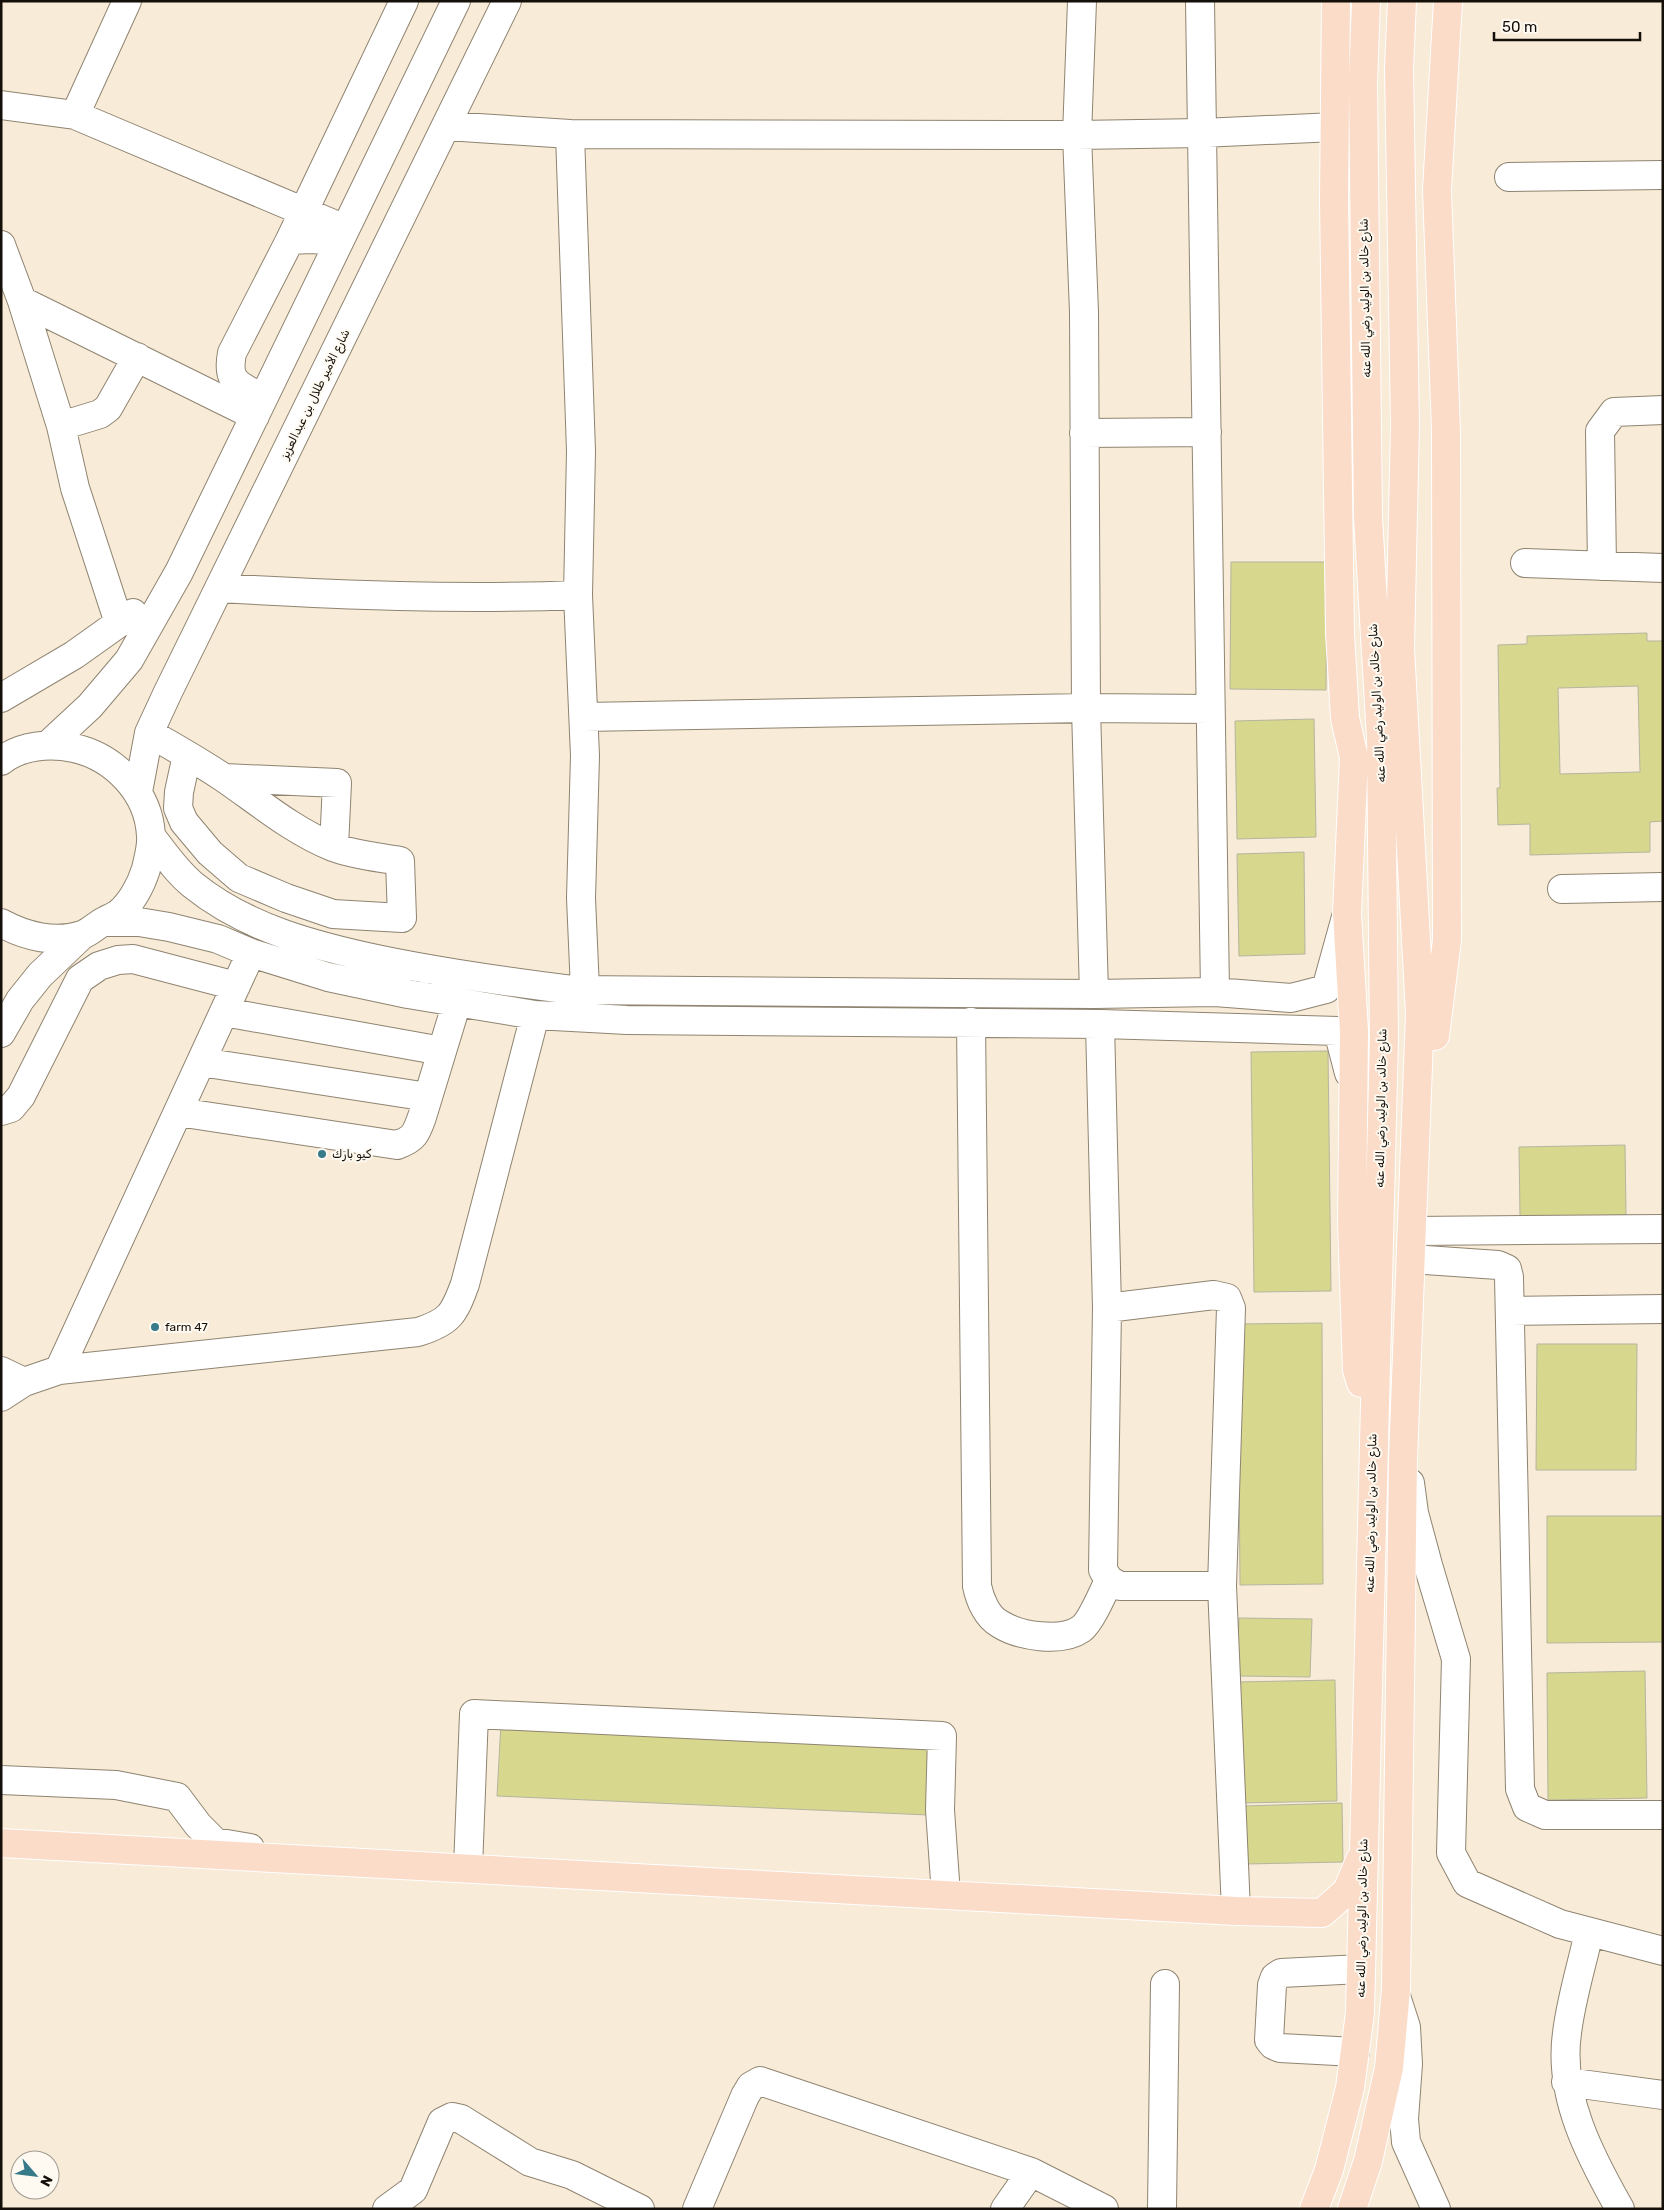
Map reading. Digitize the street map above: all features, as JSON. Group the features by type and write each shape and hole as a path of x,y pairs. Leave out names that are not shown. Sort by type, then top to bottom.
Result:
{"main road":[{"path":"1336,1 1334,199 1340,633 1345,718 1354,758 1347,913 1354,1031 1352,1223 1357,1370 1373,1434"},
{"name":"شارع خالد بن الوليد رضي الله عنه","path":"1314,2209 1329,2170 1348,2097 1360,2013 1384,1038 1381,738 1368,517 1363,93 1366,1"},
{"name":"شارع خالد بن الوليد رضي الله عنه","path":"1352,2209 1368,2161 1389,2068 1395,1994 1404,1459 1420,1013 1400,648 1405,425 1399,68 1402,1"},
{"path":"1412,1226 1447,940 1446,431 1437,190 1448,1"},
{"path":"1,1843 1236,1911 1322,1913 1347,1891 1363,1854"}],"street":[{"path":"75,115 127,1"},
{"path":"259,407 234,380 229,369 232,353 290,240 404,1"},
{"path":"48,745 90,706 129,660 179,572 456,1"},
{"name":"شارع الأمير طلال بن عبدالعزيز","path":"138,792 149,733 507,1"},
{"path":"1082,1 1077,135 1084,312 1086,708 1094,994"},
{"path":"1200,1 1214,992"},
{"path":"1,105 75,115 303,211 342,235"},
{"path":"447,126 570,134 1077,135 1335,128"},
{"path":"570,134 582,451 578,595 586,756 581,898 585,990"},
{"path":"1509,177 1663,176"},
{"path":"290,240 342,235"},
{"path":"1,245 22,301 61,426 75,488 119,622"},
{"path":"22,301 137,358 259,407"},
{"path":"61,426 100,414 108,408 137,358"},
{"path":"1602,566 1600,431 1614,412 1663,410"},
{"path":"1084,433 1207,432"},
{"path":"1524,563 1663,568"},
{"path":"1,698 74,655 137,610 179,572"},
{"path":"219,588 352,596 526,597 578,595"},
{"path":"584,717 1086,708 1210,709"},
{"path":"149,733 187,755 224,778 269,811 334,847 400,861 402,918 333,914 286,898 239,878 210,853 184,822 178,808 179,792 187,755"},
{"path":"1,1033 20,1000 40,975 93,928 118,913 133,896 144,877 150,855 152,836 147,813 138,792 109,762 90,752 48,745 26,749 3,759"},
{"path":"224,778 337,783 334,847"},
{"path":"152,836 172,864 193,885 233,912 287,935 341,951 413,967 504,982 585,990 1094,994 1214,992 1291,998 1326,989 1347,913"},
{"path":"1562,890 1663,887"},
{"path":"1,923 18,932 60,939 93,928 138,922 169,927 218,940 251,954 328,976 457,1002 535,1015 627,1020 971,1022 1338,1031 1352,1084"},
{"path":"59,1370 251,954"},
{"path":"1,1111 11,1108 21,1096 80,979 99,966 132,958 236,986"},
{"path":"178,1112 396,1145 410,1141 417,1130 428,1098 457,1002"},
{"path":"224,1012 442,1051"},
{"path":"1,1397 13,1376 418,1332 440,1325 456,1308 465,1284 535,1015"},
{"path":"971,1022 977,1586 980,1602 999,1624 1033,1637 1062,1636 1081,1629 1096,1606 1109,1580"},
{"path":"1100,1024 1107,1308 1103,1570 1109,1580 1120,1586 1222,1586"},
{"path":"201,1062 428,1098"},
{"path":"1412,1226 1663,1229"},
{"path":"1411,1259 1498,1265 1507,1269 1511,1311 1520,1789 1527,1807 1546,1815 1663,1815"},
{"path":"1107,1308 1214,1295 1227,1298 1231,1308 1222,1586 1236,1911"},
{"path":"1511,1311 1663,1309"},
{"path":"1404,1459 1428,1565 1456,1659 1451,1853 1467,1883 1560,1924 1663,1951"},
{"path":"468,1868 474,1714 942,1736 940,1810 946,1895"},
{"path":"1,1780 116,1784 177,1796 198,1825 215,1842 248,1848 279,1858"},
{"path":"1589,1932 1566,2034 1566,2082 1578,2123 1594,2164 1620,2209"},
{"path":"1355,2052 1280,2048 1273,2045 1269,2040 1272,1985 1275,1977 1281,1973 1361,1969"},
{"path":"1162,2209 1165,1984"},
{"path":"1395,1994 1406,2027 1408,2064 1404,2119 1406,2142 1436,2209"},
{"path":"697,2209 745,2096 750,2086 760,2081 1030,2172 1104,2209"},
{"path":"1566,2082 1663,2095"},
{"path":"386,2209 413,2190 442,2122 452,2117 461,2119 530,2162 572,2176 640,2209"},
{"path":"1005,2209 1030,2172"}],"building":[{"path":"1231,562 1327,562 1326,690 1230,689"},
{"path":"1647,633 1647,641 1663,641 1663,821 1650,822 1650,852 1530,855 1530,824 1498,825 1497,788 1500,788 1498,645 1527,644 1527,636","holes":["1638,686 1640,772 1560,774 1558,688"]},
{"path":"1314,719 1316,837 1237,839 1235,721"},
{"path":"1304,852 1305,954 1239,956 1237,854"},
{"path":"1328,1051 1331,1291 1254,1292 1251,1052"},
{"path":"1625,1145 1626,1215 1520,1217 1519,1147"},
{"path":"1322,1323 1323,1584 1240,1585 1238,1324"},
{"path":"1537,1344 1637,1344 1636,1470 1536,1470"},
{"path":"1547,1516 1663,1516 1663,1642 1547,1643"},
{"path":"1239,1618 1312,1619 1310,1677 1237,1676"},
{"path":"1645,1671 1647,1798 1548,1800 1547,1673"},
{"path":"1335,1680 1337,1801 1240,1803 1238,1682"},
{"path":"501,1723 932,1741 928,1815 497,1796"},
{"path":"1342,1803 1343,1862 1246,1864 1244,1806"}],"place":[{"name":"كيو بارك","path":"322,1154"},
{"name":"farm 47","path":"155,1327"}]}
